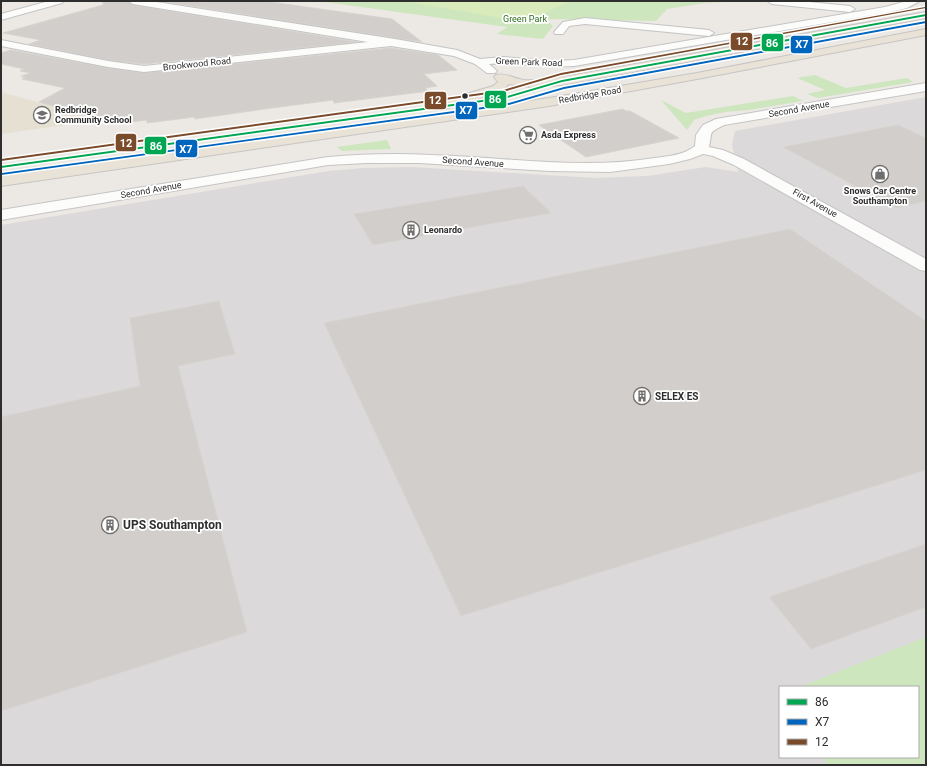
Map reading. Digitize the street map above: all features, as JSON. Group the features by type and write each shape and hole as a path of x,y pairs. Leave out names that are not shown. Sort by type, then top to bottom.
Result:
{"highway":[{"path":"500,78 529,84 562,81 926,15"},
{"name":"Redbridge Road","path":"1,167 504,98 635,77 926,24"},
{"name":"Redbridge Road","path":"1,181 421,121 649,85 926,32"},
{"path":"649,85 722,77 837,58 926,41"},
{"path":"437,107 497,89 504,83 500,78"},
{"path":"504,98 562,81"}],"street":[{"path":"1,17 59,1"},
{"path":"133,1 457,53 479,62 500,78"},
{"name":"Green Park Road","path":"772,1 843,8 865,13"},
{"name":"Green Park Road","path":"479,62 507,60 563,64 897,8 915,1"},
{"name":"Green Park Road","path":"559,32 566,24 585,21 699,32 722,38"},
{"path":"349,47 358,40 356,36"},
{"name":"Brookwood Road","path":"1,43 108,64 144,69 395,42"},
{"name":"Second Avenue","path":"1,215 207,180 328,161 368,157 432,159 578,168 614,167 652,163 686,156 701,149 704,143 703,135 708,128 722,122 926,87"},
{"name":"First Avenue","path":"701,149 718,153 739,162 926,266"}],"shaded area":[{"name":"Redbridge Community School","path":"1,92 101,120 1,134"},
{"path":"926,97 926,765 1,765 1,225 329,171 364,168 411,167 596,178 647,176 706,167 738,172 732,145 735,131"}],"green space":[{"name":"Green Park","path":"317,1 738,1 705,3 667,9 656,21 545,19 553,26 543,39 497,34 507,27"},
{"path":"403,1 570,1 525,22"},
{"path":"815,75 846,88 907,78 913,82 818,98 807,94 825,90 797,78"},
{"path":"793,96 803,101 706,116 694,120 687,130 661,100 686,113"},
{"path":"387,140 391,149 342,151 337,147"},
{"path":"926,637 926,765 828,765 823,758 919,758 919,686 802,686"}],"building":[{"path":"103,1 127,1 133,5 357,42 144,64 108,60 29,44 41,40 3,33 103,5"},
{"path":"160,1 263,1 392,19 422,42"},
{"path":"391,48 438,55 457,70 424,74 437,86 425,88 429,91 334,103 333,100 195,119 194,117 147,123 147,120 115,124 39,102 65,88 22,79 25,77 21,76 31,73 20,71 24,69 1,64 1,53 11,50 108,68 144,73"},
{"path":"623,109 630,111 679,138 586,157 539,125"},
{"name":"Snows Car Centre Southampton","path":"898,125 926,138 926,201 896,208 783,147"},
{"name":"Leonardo","path":"523,186 551,213 373,245 354,214"},
{"name":"SELEX ES","path":"790,229 926,321 926,470 461,616 324,323"},
{"name":"UPS Southampton","path":"219,301 235,354 178,366 247,632 1,711 1,417 140,386 130,318"},
{"path":"926,544 926,607 811,649 769,597"}],"transit line":[{"name":"12","path":"1,160 503,91 561,74 925,8"},
{"name":"86","path":"1,167 504,98 562,81 926,15"},
{"name":"X7","path":"2,174 505,105 564,88 926,22"}],"place":[{"name":"Redbridge Community School","path":"42,115"},
{"name":"Asda Express","path":"528,135"},
{"name":"Snows Car Centre Southampton","path":"880,174"},
{"name":"Leonardo","path":"411,230"},
{"name":"SELEX ES","path":"642,396"},
{"name":"UPS Southampton","path":"110,525"}]}
